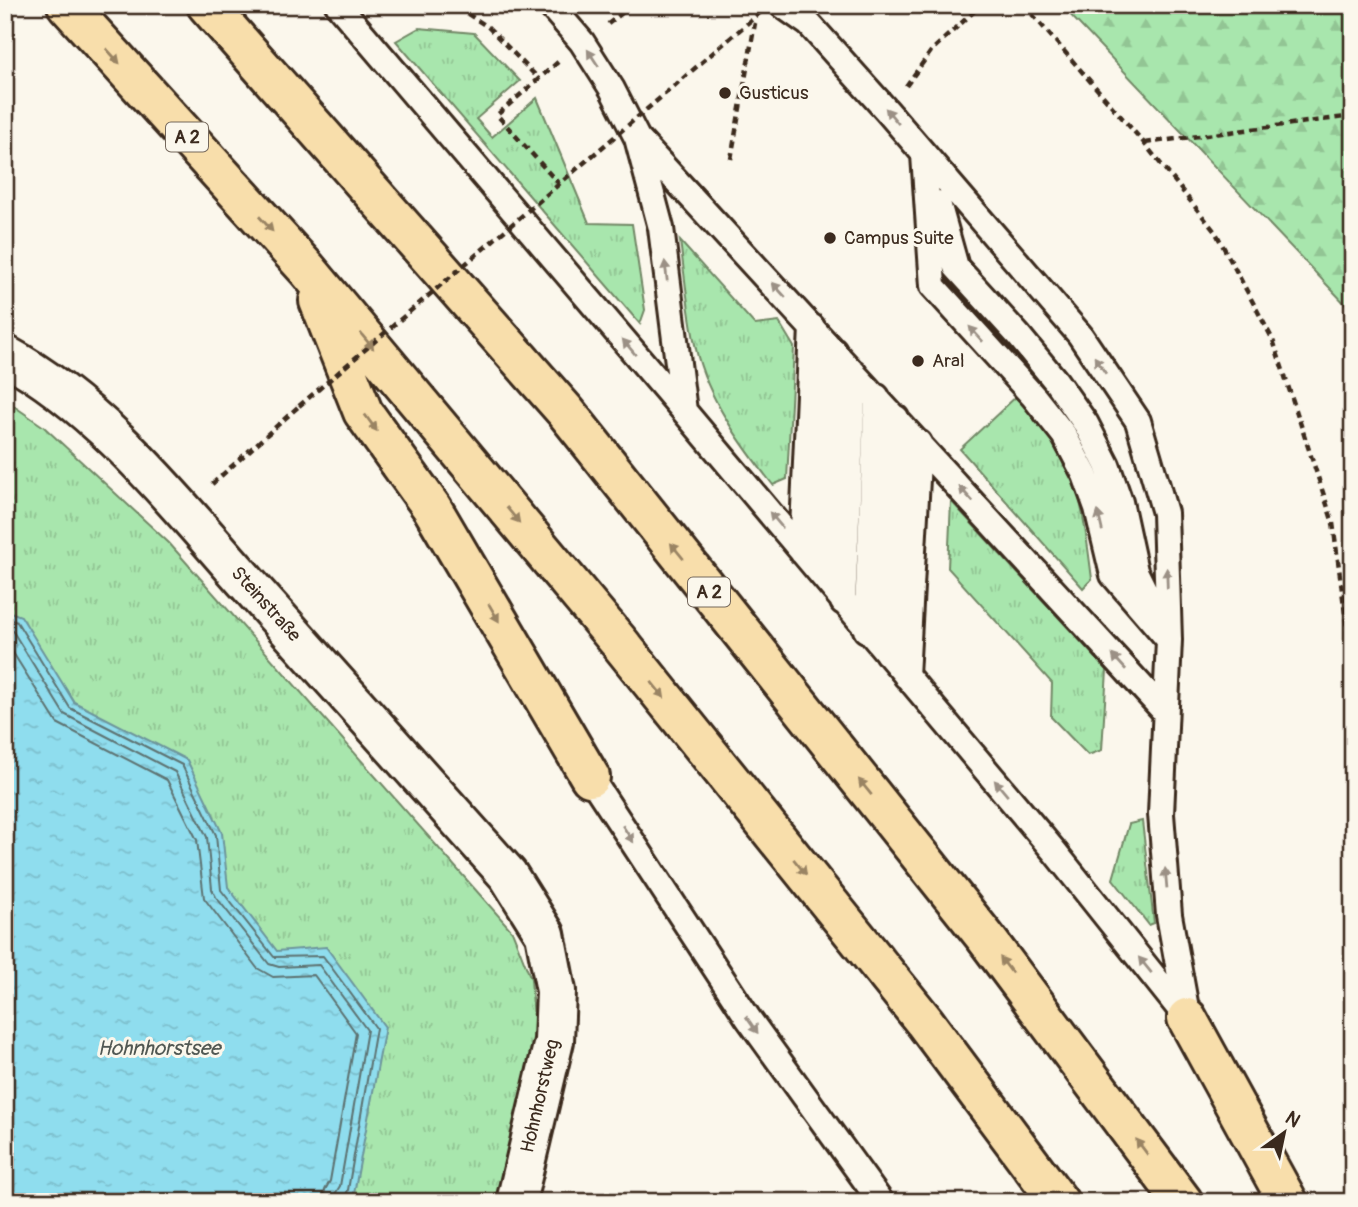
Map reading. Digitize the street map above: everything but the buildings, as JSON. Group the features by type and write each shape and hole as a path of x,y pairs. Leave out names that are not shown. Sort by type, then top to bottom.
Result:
{"highway":[{"name":"A 2","path":"67,5 307,270 619,642 924,1021 1059,1202"},
{"name":"A 2","path":"207,5 566,412 985,937 1184,1202"},
{"path":"307,270 363,412 432,508 590,777"},
{"path":"1187,1018 1288,1202"}],"street":[{"name":"Steinstraße","path":"5,355 34,371 105,429 183,511 508,876"},
{"name":"Hohnhorstweg","path":"508,876 545,934 556,990 554,1041 516,1202"}],"lane":[{"path":"550,5 582,42 612,89 637,138 660,228 684,411"},
{"path":"782,5 809,24 1080,335 1138,421 1165,513 1169,640 1161,814 1169,915 1187,1018"},
{"path":"346,15 1054,851 1187,1018"},
{"path":"637,138 1165,712"},
{"path":"924,155 956,267 1055,380 1086,424 1107,465 1120,502 1135,571 1169,640"},
{"path":"802,552 812,327"},
{"path":"823,576 834,351"},
{"path":"843,602 854,373"},
{"path":"866,629 877,397"},
{"path":"887,653 896,418"},
{"path":"906,676 919,443"},
{"path":"590,777 748,1018 881,1202"}],"path":[{"path":"731,159 758,5"},
{"path":"183,511 299,406 769,5"},
{"path":"888,112 932,50 981,5"},
{"path":"1024,5 1144,143 1216,233 1273,340 1333,523 1353,673"},
{"path":"346,15 374,10 460,9 488,27 539,79"},
{"path":"559,184 497,115 563,58"},
{"path":"1144,143 1353,116"}],"green space":[{"path":"1061,5 1353,5 1353,342 1349,308"},
{"path":"419,28 474,33 520,81 476,119 492,137 537,98 589,223 632,224 645,310 640,324 396,41"},
{"path":"680,241 755,325 779,322 794,347 787,479 773,485 727,421 708,386 696,349"},
{"path":"1020,393 1063,452 1076,487 1092,579 1083,588 960,449"},
{"path":"5,400 44,427 169,543 512,931 531,979 535,1032 496,1202 5,1202"},
{"path":"951,501 1107,670 1102,750 1088,755 1051,717 1052,683 948,568"},
{"path":"1142,821 1154,923 1149,925 1113,879 1129,824"}],"water":[{"name":"Hohnhorstsee","path":"5,610 21,616 74,702 187,760 222,833 228,887 277,951 326,947 385,1027 354,1194 347,1202 5,1202"}],"place":[{"name":"Gusticus","path":"725,93"},
{"name":"Campus Suite","path":"830,238"},
{"name":"Aral","path":"918,361"}]}
